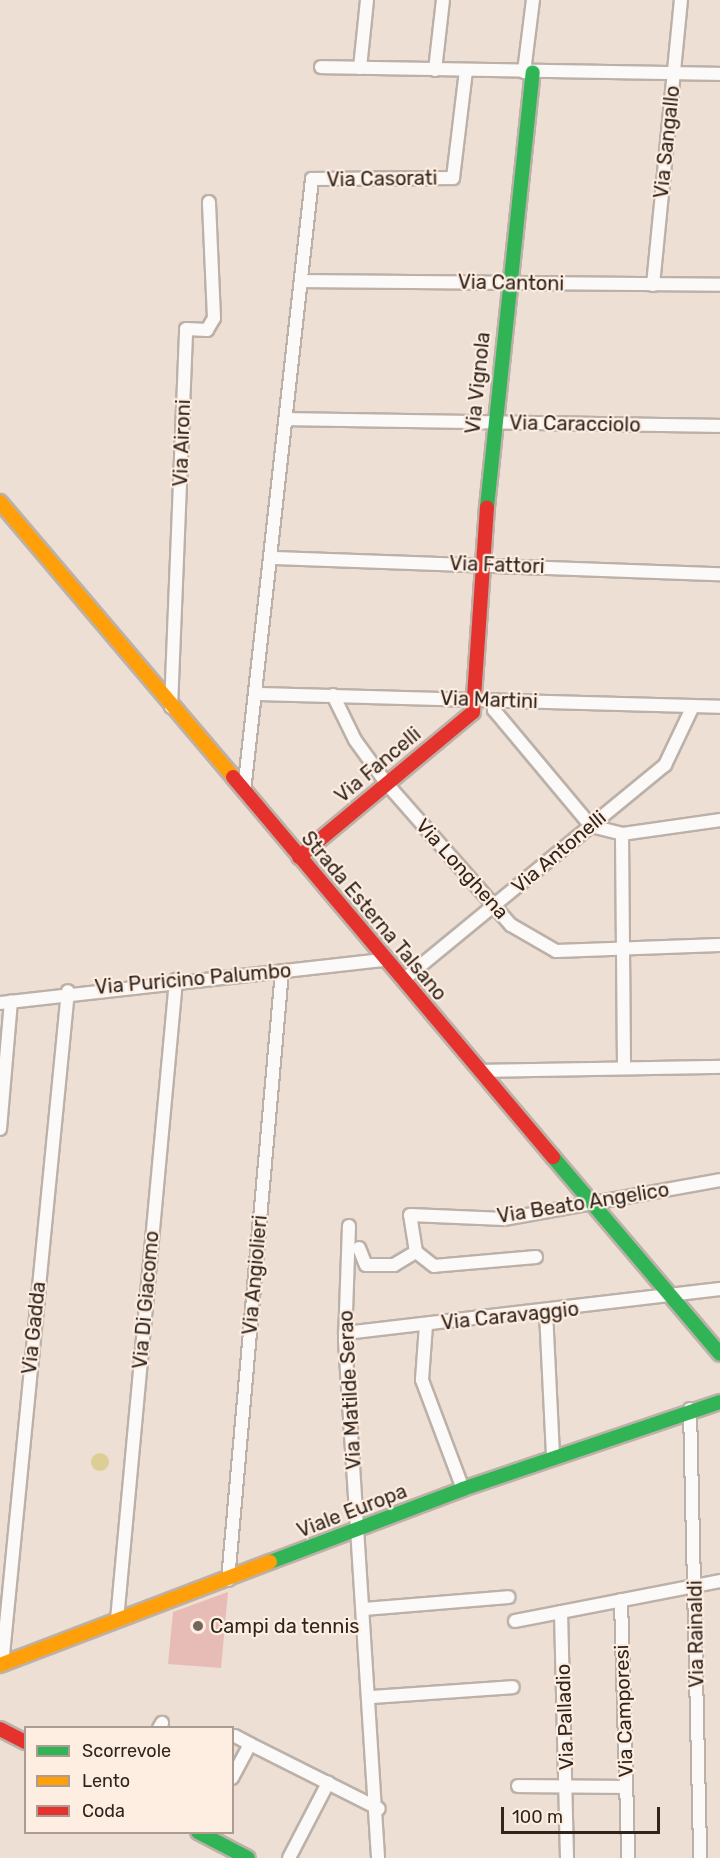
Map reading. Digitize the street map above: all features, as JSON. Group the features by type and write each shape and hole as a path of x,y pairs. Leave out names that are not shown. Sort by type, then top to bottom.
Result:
{"street":[{"path":"360,68 367,0"},
{"path":"435,70 443,0"},
{"name":"Via Vignola","path":"476,699 493,422 529,72 533,0"},
{"name":"Via Sangallo","path":"653,285 681,0"},
{"path":"321,67 720,74"},
{"name":"Via Casorati","path":"303,280 312,179 453,178 466,71"},
{"name":"Via Aironi","path":"171,707 186,329 207,330 214,318 209,202"},
{"path":"244,791 259,694 303,280"},
{"name":"Via Cantoni","path":"303,280 720,285"},
{"name":"Via Caracciolo","path":"287,419 720,426"},
{"name":"Strada Esterna Talsano","path":"0,502 720,1354"},
{"name":"Via Fattori","path":"274,558 720,574"},
{"name":"Via Martini","path":"259,694 720,707"},
{"name":"Via Longhena","path":"333,695 355,740 387,784 511,925 556,951 720,945"},
{"name":"Via Fancelli","path":"299,857 473,712 476,699"},
{"path":"495,700 494,710 591,826 622,834 720,820"},
{"name":"Via Antonelli","path":"403,980 665,765 693,706"},
{"path":"622,834 624,1065"},
{"name":"Via Puricino Palumbo","path":"6,1002 68,991 386,960"},
{"name":"Via Angiolieri","path":"228,1580 282,971"},
{"name":"Via Di Giacomo","path":"117,1620 176,980"},
{"name":"Via Gadda","path":"1,1665 68,991"},
{"path":"0,1129 6,1002"},
{"path":"481,1071 624,1065 720,1067"},
{"name":"Via Beato Angelico","path":"416,1252 410,1215 504,1219 720,1180"},
{"name":"Via Matilde Serao","path":"349,1226 345,1333 379,1809 378,1858"},
{"path":"359,1248 366,1265 394,1264 416,1252 434,1266 536,1257"},
{"name":"Via Caravaggio","path":"345,1333 675,1298 720,1289"},
{"path":"546,1312 553,1457"},
{"path":"426,1324 422,1380 463,1489"},
{"name":"Viale Europa","path":"1,1665 463,1489 690,1409 720,1402"},
{"name":"Via Rainaldi","path":"690,1409 700,1858"},
{"path":"514,1621 720,1581"},
{"path":"364,1609 509,1598"},
{"name":"Via Camporesi","path":"621,1600 628,1858"},
{"name":"Via Palladio","path":"561,1612 567,1858"},
{"path":"371,1697 513,1687"},
{"path":"0,1729 24,1741"},
{"path":"236,1736 379,1809"},
{"path":"234,1774 250,1744"},
{"path":"289,1858 328,1783"},
{"path":"518,1786 626,1786"},
{"path":"202,1834 248,1858"}],"shaded area":[{"path":"96,1453 104,1453 109,1458 107,1469 96,1471 91,1466 91,1458"},
{"name":"Campi da tennis","path":"228,1592 221,1668 168,1664 173,1612"}],"traffic: fast":[{"path":"487,507 533,72"},
{"path":"553,1157 720,1354"},
{"path":"270,1562 463,1489 720,1402"},
{"path":"202,1834 248,1858"}],"traffic: slow":[{"path":"0,502 233,777"},
{"path":"0,1665 270,1562"}],"traffic: jam":[{"path":"299,857 473,712 487,507"},
{"path":"233,777 553,1157"},
{"path":"0,1729 24,1741"}],"place":[{"name":"Campi da tennis","path":"198,1626"}]}
